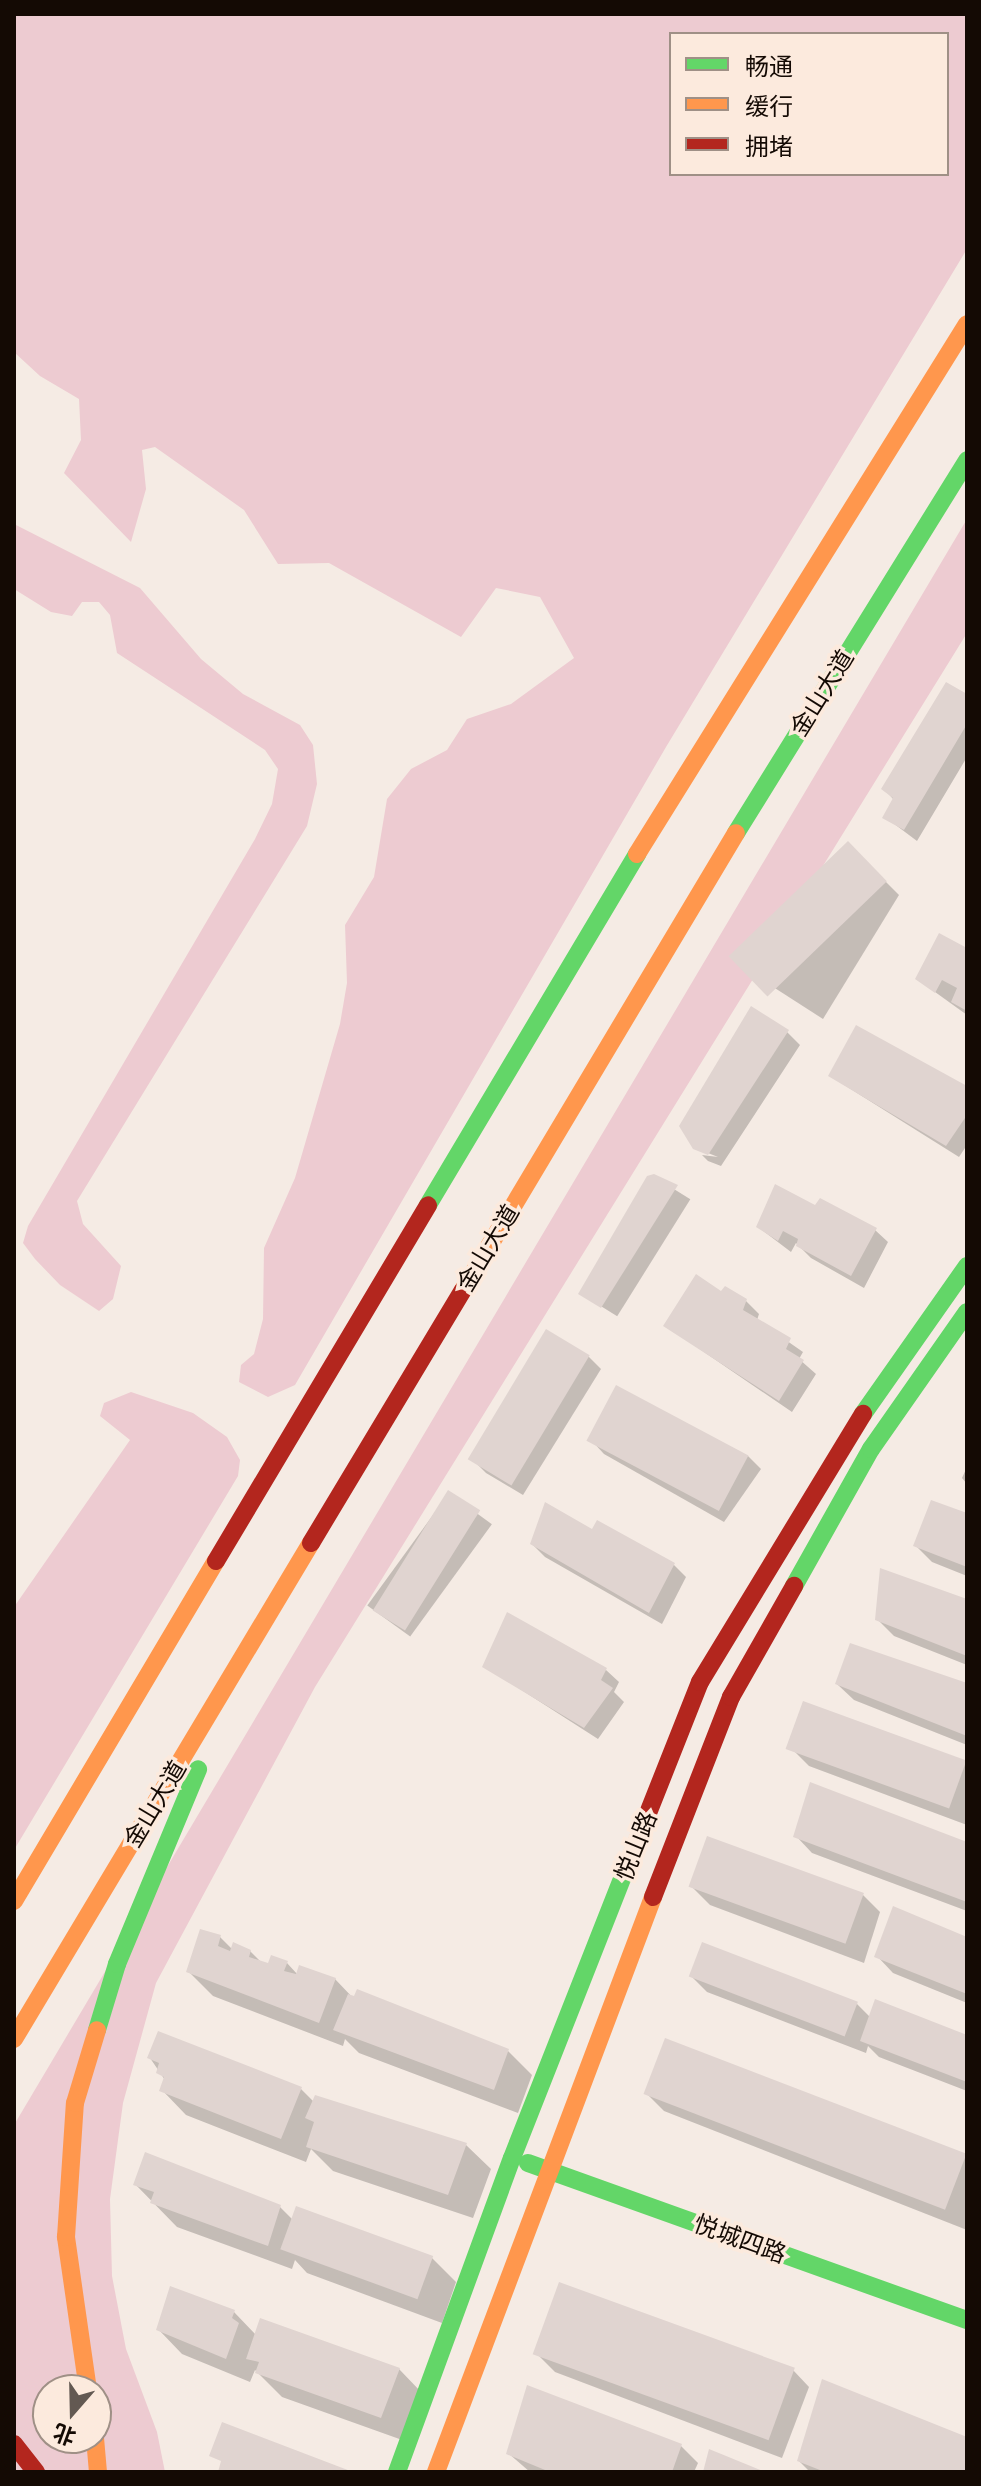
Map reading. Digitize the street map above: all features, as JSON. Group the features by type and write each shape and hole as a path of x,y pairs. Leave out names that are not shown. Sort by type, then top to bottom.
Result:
{"main road":[{"path":"14,1901 624,875 967,324"},
{"name":"金山大道","path":"14,2039 797,732 967,460"},
{"name":"悦山路","path":"397,2472 512,2158 700,1682 847,1436 967,1266"},
{"name":"悦山路","path":"436,2472 546,2170 731,1697 871,1449 967,1312"},
{"path":"86,2374 66,2237 75,2103 117,1964 244,1656"},
{"name":"悦城四路","path":"512,2158 967,2320"},
{"path":"14,2444 36,2472"}],"shaded area":[{"path":"14,14 967,14 967,249 666,747 295,1385 268,1397 239,1382 241,1365 254,1354 263,1319 264,1248 295,1178 340,1024 347,983 345,925 374,877 387,799 411,769 447,750 467,719 511,704 574,658 540,597 496,588 461,637 329,563 278,564 244,510 155,447 142,450 146,489 131,542 64,473 81,440 79,399 40,376 14,352"},
{"path":"967,519 967,633 315,1687 156,1983 123,2103 110,2199 112,2276 126,2349 157,2432 165,2472 14,2472 14,2125"},
{"path":"14,524 140,588 201,659 243,694 300,725 313,745 317,784 307,826 77,1201 83,1224 121,1266 113,1299 99,1311 60,1285 35,1259 23,1243 28,1226 255,839 272,804 278,769 265,750 117,653 110,615 99,602 82,602 72,616 51,612 14,589"},
{"path":"131,1392 193,1413 227,1437 240,1460 238,1476 14,1850 14,1607 130,1440 100,1416 104,1403"}],"building":[{"path":"946,682 967,694 967,724 904,830 882,818 893,798 881,789"},
{"path":"848,841 887,881 767,997 729,956"},
{"path":"939,933 967,948 967,1011 951,1002 957,988 942,980 935,993 915,979"},
{"path":"751,1006 789,1030 708,1155 693,1149 679,1126"},
{"path":"856,1025 967,1086 967,1115 946,1146 828,1076"},
{"path":"654,1174 678,1185 601,1308 578,1294 647,1176"},
{"path":"775,1184 815,1205 820,1198 877,1228 851,1276 796,1246 798,1239 783,1231 778,1241 756,1227"},
{"path":"696,1274 721,1291 725,1286 747,1299 743,1310 791,1338 786,1349 804,1360 779,1401 663,1326"},
{"path":"546,1329 590,1355 511,1486 468,1459"},
{"path":"616,1385 748,1455 719,1511 586,1441"},
{"path":"448,1490 480,1510 405,1631 373,1610"},
{"path":"931,1500 967,1513 967,1567 913,1546"},
{"path":"545,1502 592,1529 597,1520 675,1563 649,1613 530,1544"},
{"path":"880,1568 967,1599 967,1656 875,1620"},
{"path":"507,1612 607,1668 601,1680 613,1688 584,1728 482,1667"},
{"path":"850,1643 967,1683 967,1736 835,1684"},
{"path":"803,1701 967,1761 949,1808 786,1749"},
{"path":"810,1782 967,1842 967,1902 793,1837"},
{"path":"707,1836 864,1893 845,1944 689,1887"},
{"path":"893,1906 967,1937 967,1994 874,1957"},
{"path":"200,1929 221,1935 218,1946 230,1951 233,1942 251,1950 249,1957 268,1963 271,1955 288,1961 284,1971 296,1974 299,1965 336,1978 319,2023 186,1972"},
{"path":"702,1942 858,2002 845,2036 689,1977"},
{"path":"357,1989 509,2049 494,2090 333,2030 348,1994 354,1996"},
{"path":"875,1999 967,2035 967,2082 860,2041"},
{"path":"158,2031 302,2087 281,2139 159,2091 164,2077 156,2073 159,2063 147,2058"},
{"path":"665,2038 967,2154 945,2210 643,2094"},
{"path":"315,2095 467,2143 448,2195 306,2147 314,2122 305,2118"},
{"path":"145,2152 281,2205 268,2246 150,2203 154,2192 133,2185"},
{"path":"296,2206 433,2256 417,2299 280,2249"},
{"path":"559,2282 795,2368 769,2440 533,2354"},
{"path":"170,2286 235,2310 232,2318 239,2323 226,2359 156,2330"},
{"path":"260,2318 400,2368 381,2418 255,2373 259,2362 246,2359"},
{"path":"822,2379 967,2437 967,2472 825,2472 797,2461"},
{"path":"527,2385 682,2444 672,2472 550,2472 506,2454"},
{"path":"222,2422 353,2472 218,2472 221,2461 209,2456"},
{"path":"709,2449 765,2472 703,2472"}],"traffic: fast":[{"path":"736,833 967,460"},
{"path":"428,1205 637,854"},
{"path":"863,1414 967,1266"},
{"path":"794,1586 871,1449 967,1312"},
{"path":"97,2030 117,1964 198,1769"},
{"path":"397,2472 512,2158 637,1841"},
{"path":"528,2163 967,2320"}],"traffic: slow":[{"path":"637,854 967,324"},
{"path":"463,1290 736,833"},
{"path":"14,2039 311,1543"},
{"path":"14,1901 216,1561"},
{"path":"436,2472 653,1897"},
{"path":"86,2374 66,2237 75,2103 97,2030"},
{"path":"96,2454 98,2472"}],"traffic: jam":[{"path":"216,1561 428,1205"},
{"path":"311,1543 463,1290"},
{"path":"637,1841 700,1682 863,1414"},
{"path":"653,1897 731,1697 794,1586"},
{"path":"14,2444 36,2472"}]}
